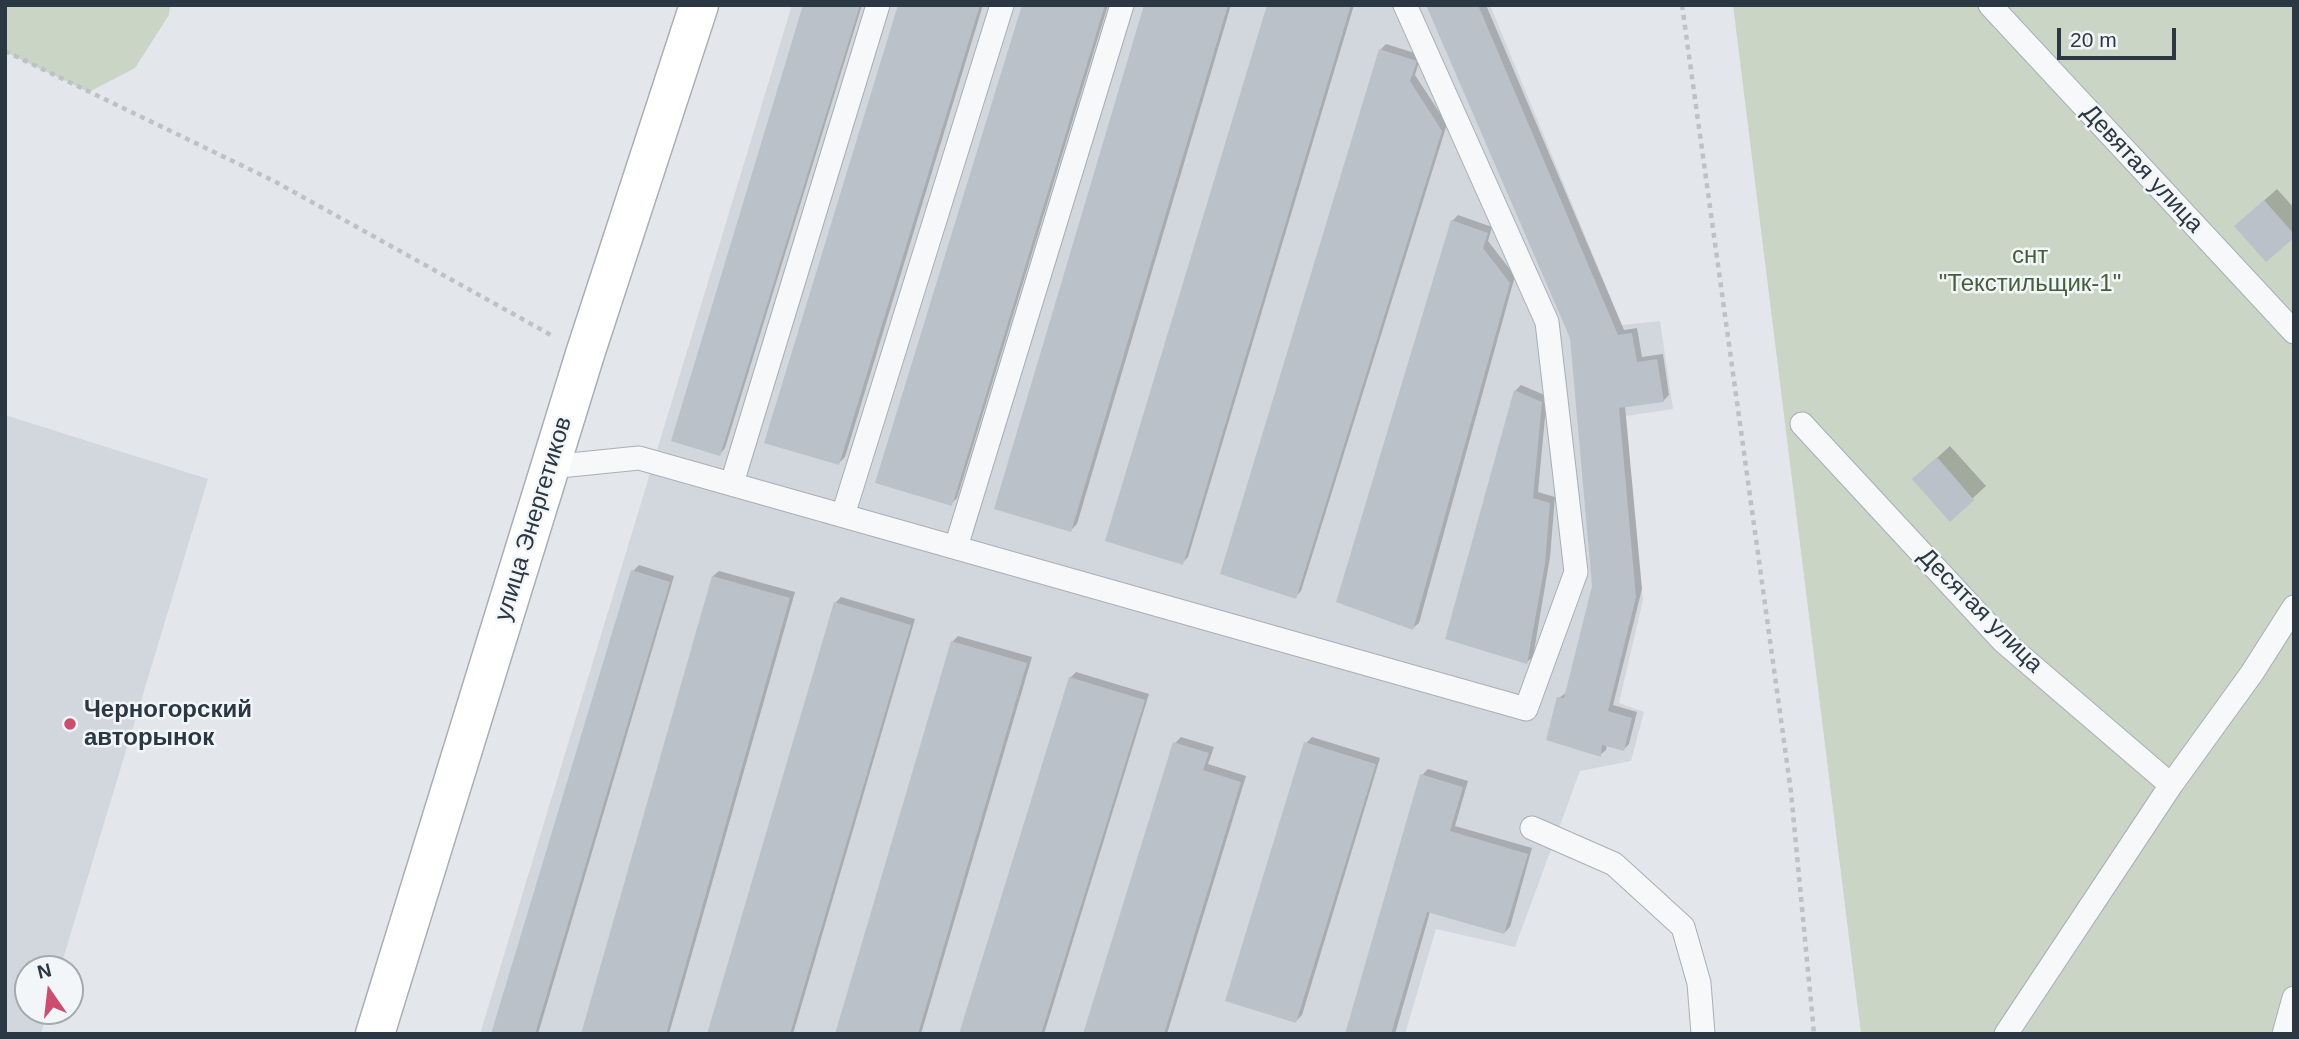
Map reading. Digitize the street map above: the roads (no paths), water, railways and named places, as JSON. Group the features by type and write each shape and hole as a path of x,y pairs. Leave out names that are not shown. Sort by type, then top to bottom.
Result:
{"main road":[{"name":"улица Энергетиков","path":"375,1034 585,354 699,5"}],"lane":[{"path":"732,483 878,5"},
{"path":"843,515 1002,5"},
{"path":"956,547 1122,5"},
{"path":"550,467 639,458 1526,709 1576,572 1547,322 1405,5"},
{"name":"Девятая улица","path":"1990,5 2294,332"},
{"name":"Десятая улица","path":"1802,424 2003,641 2171,785"},
{"path":"2006,1034 2171,785 2252,673 2294,607"},
{"path":"1532,828 1614,864 1683,927 1699,983 1703,1034"},
{"path":"2284,1034 2294,998"}],"place":[{"name":"Черногорский авторынок","path":"70,724"}],"park label":[{"name":"снт \"Текстильщик-1\"","path":"2030,270"}]}
